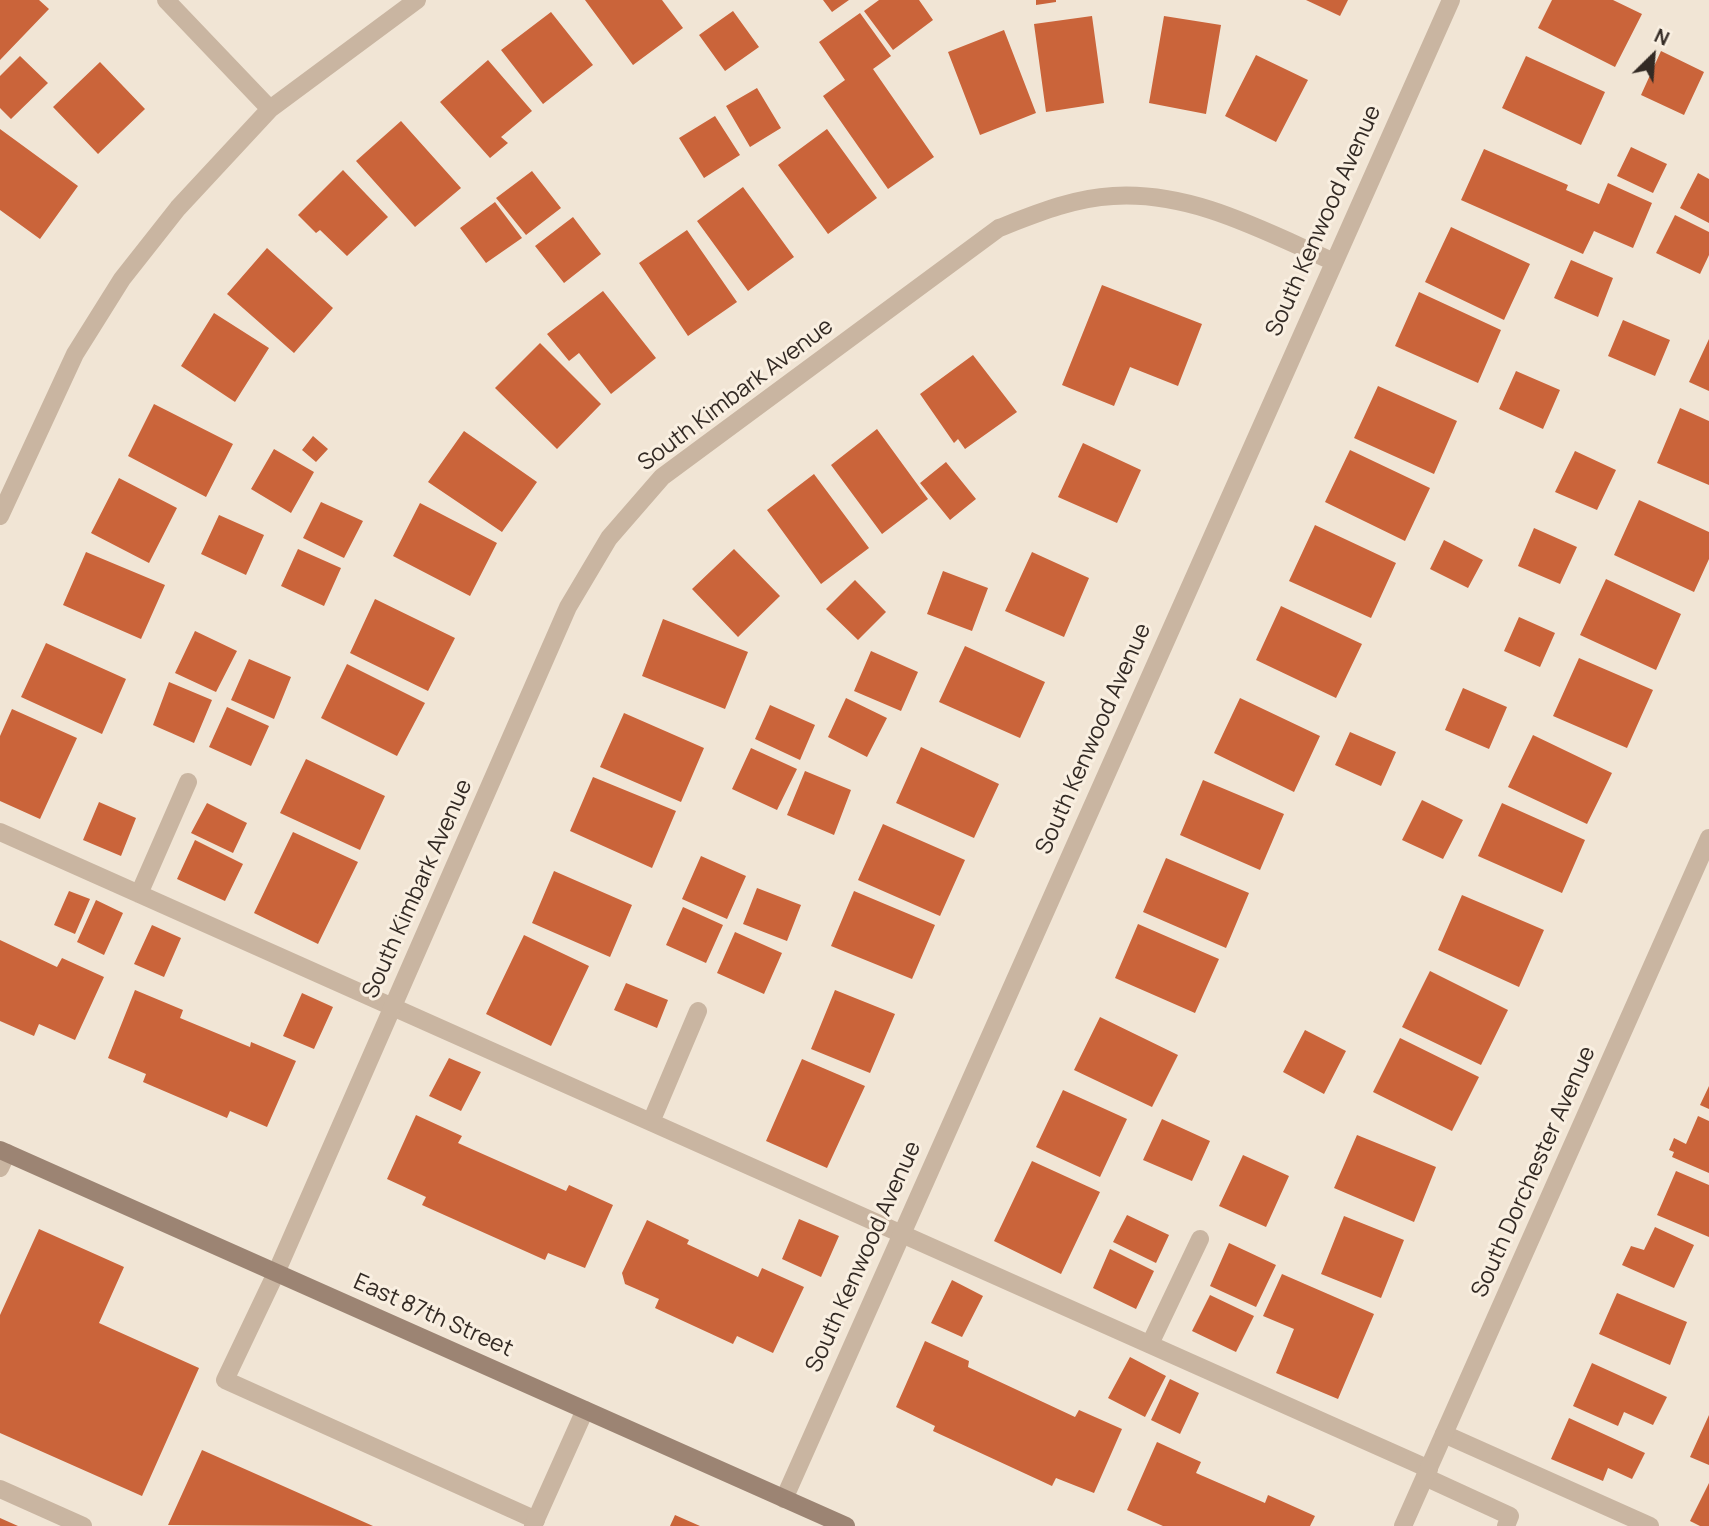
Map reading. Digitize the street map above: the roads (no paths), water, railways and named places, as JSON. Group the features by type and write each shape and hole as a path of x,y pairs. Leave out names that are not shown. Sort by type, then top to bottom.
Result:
{"main road":[{"name":"East 87th Street","path":"2,1157 276,1273 846,1526"}],"street":[{"path":"166,0 270,109"},
{"path":"0,516 8,478 75,354 122,279 178,208 270,109 417,0"},
{"name":"South Kenwood Avenue","path":"784,1499 1332,261 1451,0"},
{"name":"South Kimbark Avenue","path":"534,1523 225,1380 276,1273 568,607 609,538 662,477 999,228 1055,207 1112,196 1166,198 1216,211 1332,261"},
{"path":"139,894 188,782"},
{"path":"0,832 1150,1345 1427,1473 1510,1516 1506,1526"},
{"name":"South Dorchester Avenue","path":"1403,1526 1709,838"},
{"path":"651,1122 698,1011"},
{"path":"1150,1345 1200,1239"},
{"path":"534,1523 585,1410"},
{"path":"1444,1434 1650,1526"},
{"path":"0,1489 83,1526"}]}
